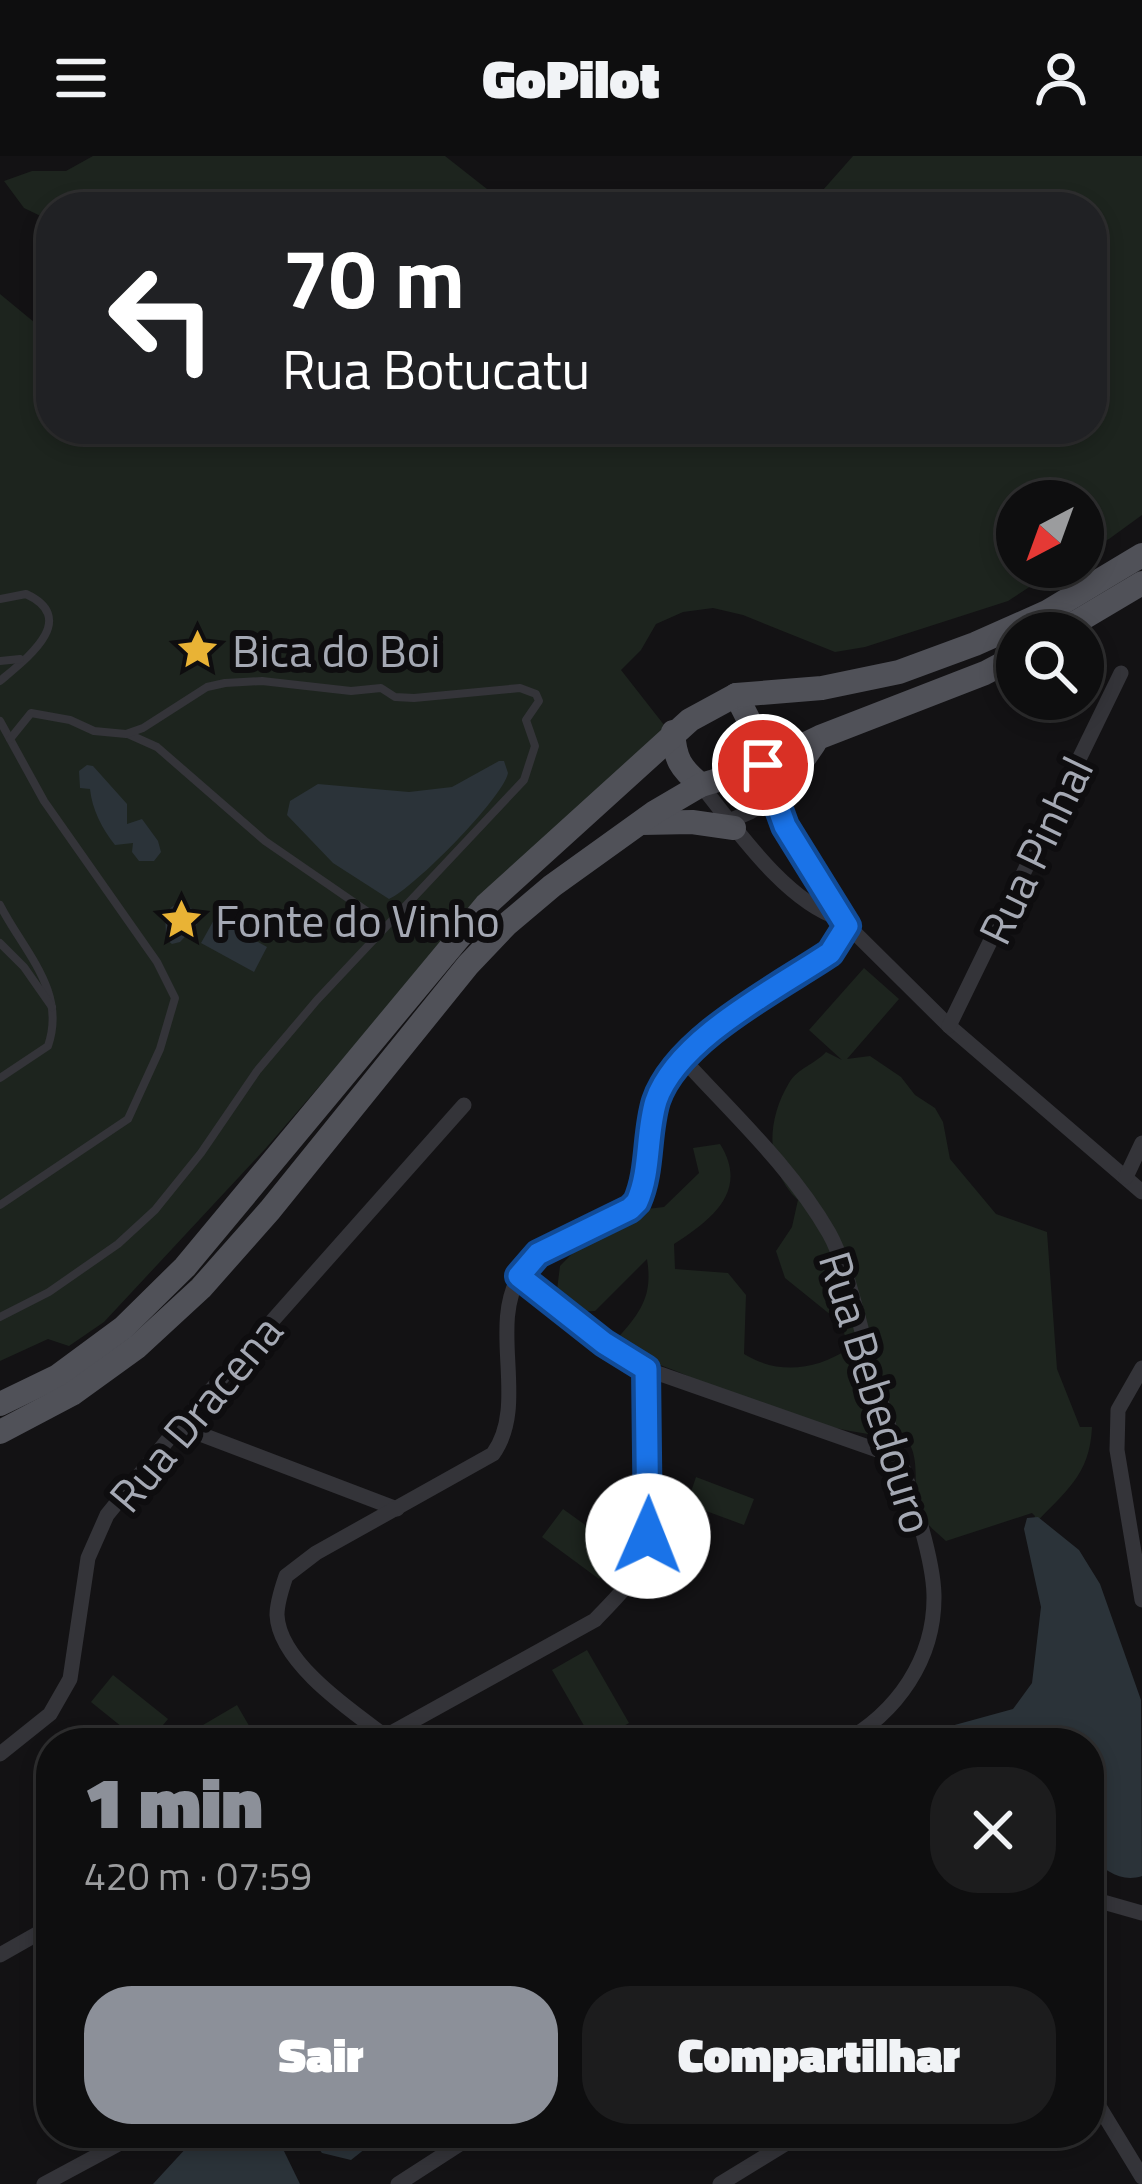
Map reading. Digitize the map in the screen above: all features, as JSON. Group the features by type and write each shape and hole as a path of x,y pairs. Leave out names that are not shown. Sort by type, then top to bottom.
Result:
{"main road":[{"path":"0,1404 58,1376 123,1328 185,1268 486,904 673,732 736,695 822,688 899,672 1047,612 1142,555"},
{"path":"1094,612 1142,584"},
{"path":"0,1432 72,1394 137,1347 201,1288 507,924 552,886 700,785 763,765 820,737 996,668"},
{"path":"736,695 759,740 763,765"},
{"path":"673,732 681,769 700,785"},
{"path":"775,802 820,737"},
{"path":"639,823 731,825"}],"street":[{"name":"Rua Pinhal","path":"949,1026 1121,674"},
{"path":"763,765 775,802 844,922 949,1026 1142,1192"},
{"path":"700,785 731,825 822,914 844,922"},
{"path":"731,825 775,802"},
{"path":"367,1728 284,1641 277,1616 286,1576 300,1563 493,1454 502,1442 511,1298 519,1276 538,1254 637,1202 657,1100 682,1058 712,1030 830,953 844,922"},
{"name":"Rua Bebedouro","path":"682,1058 804,1191 833,1240 922,1539 934,1594 925,1648 901,1697 861,1728"},
{"name":"Rua Dracena","path":"37,1728 61,1700 74,1659 88,1558 107,1515 179,1426 464,1106"},
{"path":"1126,1178 1142,1143"},
{"path":"519,1276 604,1343 646,1369 897,1457"},
{"path":"1142,1368 1118,1410 1117,1450 1142,1600"},
{"path":"401,1728 595,1620 622,1593 648,1536 646,1369"},
{"path":"179,1426 397,1509"},
{"name":"Rua Dracena","path":"0,1754 36,1728"},
{"path":"1104,1902 1142,1913"},
{"path":"0,1955 36,1935"},
{"path":"1104,2115 1142,2177"},
{"path":"44,2184 111,2148"},
{"path":"398,2184 454,2148"},
{"path":"720,2184 778,2148"}],"lane":[{"path":"0,599 26,594 43,604 47,633 0,681"},
{"path":"0,661 22,659"},
{"path":"0,1317 49,1292 118,1244 154,1210 257,1071 383,926 524,780 535,746 526,720 539,701 536,694 520,688 414,698 395,697 381,688 331,690 244,681 208,687 126,734"},
{"path":"10,740 31,713 70,720 94,731 126,734 158,747 265,841 383,926"},
{"path":"0,721 44,801 157,962 175,998 160,1049 128,1119 0,1205"},
{"path":"0,905 44,977 56,1012 48,1046 0,1078"},
{"path":"0,943 56,1012"}],"shaded area":[{"path":"93,156 445,156 491,192 36,192 36,214 24,208 4,181 32,171 66,171"},
{"path":"853,156 1142,156 1142,515 1104,541 1104,480 996,480 996,588 1028,588 1008,601 865,647 835,652 713,608 683,612 656,624 641,650 621,670 668,730 361,1038 104,1322 69,1346 48,1339 0,1361 0,294 36,324 36,444 1107,444 1107,192 821,192"},
{"path":"504,761 508,773 491,802 436,861 389,899 333,863 287,815 290,801 318,784 409,792 452,787"},
{"path":"87,765 127,804 127,824 142,819 158,841 161,852 154,861 139,861 132,852 133,843 115,845 110,839 90,789 80,788 79,771"},
{"name":"Fonte do Vinho","path":"180,903 193,909 197,924 172,944 166,939 166,918"},
{"path":"215,918 267,947 254,972 201,943"},
{"path":"864,968 899,999 847,1059 870,1056 901,1077 915,1095 935,1108 943,1122 950,1159 996,1214 1047,1232 1057,1369 1080,1427 1092,1427 1080,1472 1031,1528 1032,1513 946,1541 920,1510 914,1456 905,1437 817,1424 662,1366 619,1360 617,1339 639,1312 646,1293 647,1259 595,1311 570,1312 557,1290 560,1266 612,1213 664,1207 699,1173 693,1148 720,1144 731,1176 728,1189 713,1214 674,1244 675,1269 728,1273 746,1295 744,1354 757,1361 797,1367 823,1362 848,1349 842,1324 785,1278 776,1251 792,1227 798,1200 779,1174 772,1144 776,1113 789,1083 826,1052 842,1060 809,1030"},
{"path":"696,1477 754,1499 744,1525 687,1504"},
{"path":"563,1509 620,1550 599,1579 542,1537"},
{"path":"1038,1517 1079,1550 1100,1584 1141,1700 1142,1876 1120,1877 1104,1868 1104,1728 949,1728 1013,1709 1032,1683 1041,1607 1024,1529 1027,1518"},
{"path":"587,1650 629,1723 620,1728 585,1728 552,1670"},
{"path":"113,1675 168,1719 160,1728 123,1728 91,1702"},
{"path":"237,1705 250,1728 205,1728"},
{"path":"186,2148 282,2148 300,2184 153,2184"},
{"path":"318,2148 366,2148 351,2160"}],"place":[{"name":"Bica do Boi","path":"198,650"},
{"name":"Fonte do Vinho","path":"181,920"}],"route":[{"path":"648,1536 646,1369 604,1343 519,1276 538,1254 637,1202 657,1100 672,1070 693,1046 840,942 847,926 785,826 763,765"}]}
